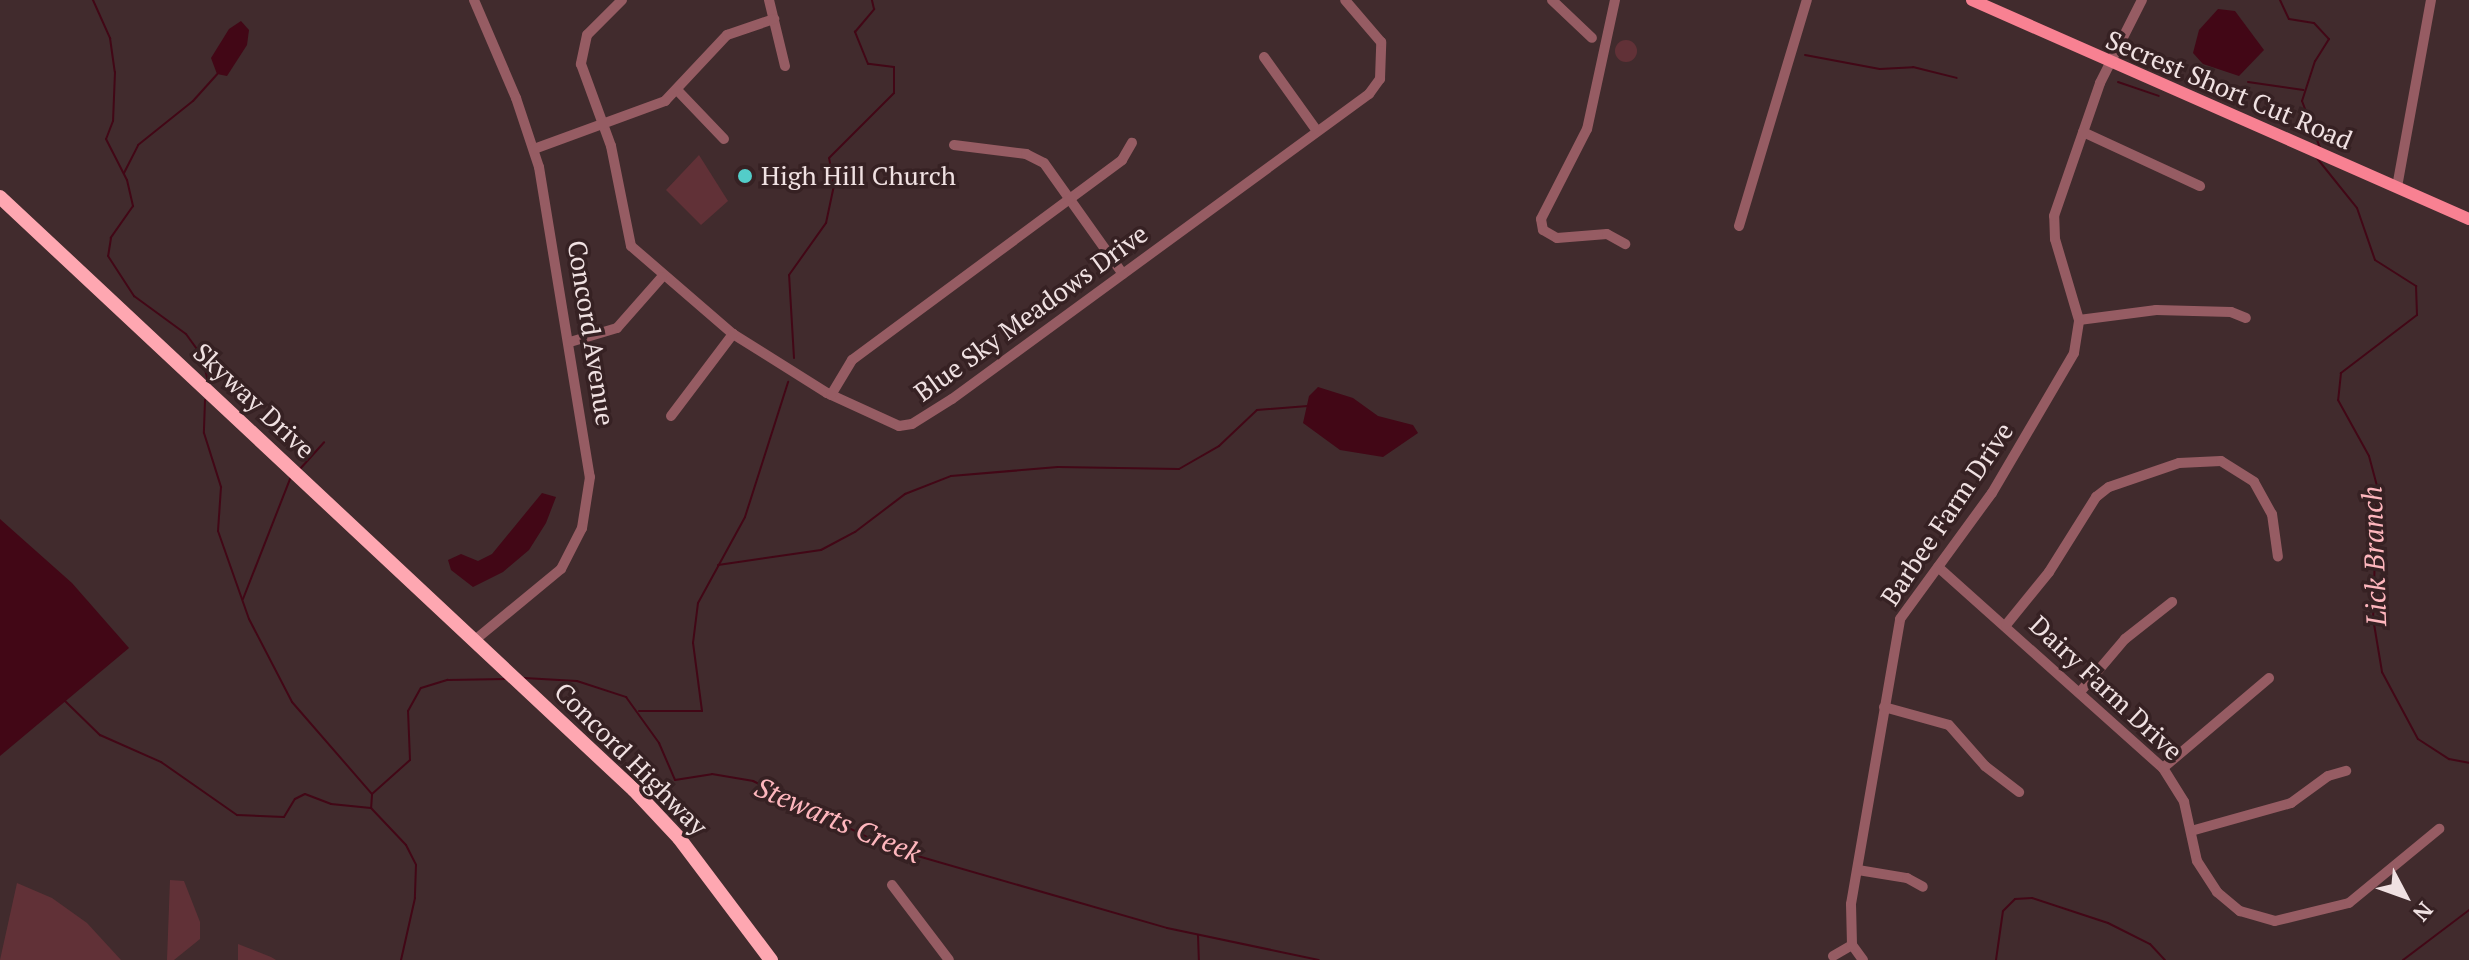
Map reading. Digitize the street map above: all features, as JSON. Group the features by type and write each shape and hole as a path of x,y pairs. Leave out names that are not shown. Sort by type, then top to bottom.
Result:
{"highway":[{"name":"Skyway Drive","path":"0,197 475,640"},
{"name":"Concord Highway","path":"475,640 658,815 771,960"}],"main road":[{"name":"Secrest Short Cut Road","path":"1972,0 2109,63 2469,219"}],"street":[{"name":"Concord Avenue","path":"474,0 534,149 570,342 590,477 582,528 561,569 475,640"},
{"name":"Blue Sky Meadows Drive","path":"622,0 596,22 581,48 581,64 604,124 631,246 662,277 733,334 873,418 912,424 1369,94 1380,79 1381,42 1345,0"},
{"path":"769,0 785,66"},
{"path":"1552,0 1592,38"},
{"path":"1615,0 1587,129 1541,219 1543,230 1557,238 1607,234 1625,244"},
{"path":"1739,226 1807,0"},
{"name":"Barbee Farm Drive","path":"1852,945 1858,870 1900,619 1990,497 2074,353 2079,320 2053,230 2083,132 2109,63 2142,0"},
{"path":"2397,187 2431,0"},
{"path":"534,149 679,92 727,35 774,19"},
{"path":"1264,57 1317,131"},
{"path":"679,92 724,139"},
{"path":"2083,132 2200,186"},
{"path":"831,395 852,360 1122,160 1132,143"},
{"path":"954,145 1026,154 1044,163 1123,274"},
{"path":"570,342 617,328 662,277"},
{"path":"2079,320 2156,310 2231,312 2246,318"},
{"path":"671,416 733,334"},
{"path":"2006,625 2049,572 2096,497 2109,487 2179,463 2221,461 2254,482 2272,514 2278,557"},
{"name":"Dairy Farm Drive","path":"1938,567 2163,768 2181,794 2197,861 2217,892 2252,917 2275,921 2349,903 2439,829"},
{"path":"2080,692 2125,639 2172,602"},
{"path":"2163,768 2269,678"},
{"path":"1884,707 1949,725 1985,766 2019,792"},
{"path":"2191,831 2291,803 2328,776 2346,771"},
{"path":"1858,870 1907,878 1923,887"},
{"path":"892,885 949,960"},
{"path":"1833,956 1852,945 1863,960"}],"shaded area":[{"path":"2218,9 2235,11 2264,50 2239,76 2203,64 2193,53 2199,30"},
{"path":"241,21 249,30 247,45 227,76 217,74 211,58 229,29"},
{"path":"1626,40 1634,43 1637,51 1634,59 1626,62 1618,59 1615,51 1618,43"},
{"path":"699,155 728,201 701,225 666,190"},
{"path":"1318,387 1353,398 1378,416 1413,425 1418,433 1383,457 1340,450 1303,423 1309,396"},
{"path":"542,493 556,497 546,523 529,550 503,572 473,587 451,570 448,560 461,554 478,561 492,554"},
{"path":"0,519 72,583 129,648 0,756"},
{"path":"170,880 184,881 200,922 200,939 174,960 167,960"},
{"path":"17,883 52,898 87,923 121,960 0,960"},
{"path":"238,944 271,957 276,960 238,960"}],"waterway":[{"path":"93,0 110,38 115,72 113,121 106,139 127,180 133,206 111,238 108,256 134,296 186,334 202,356 208,381"},
{"path":"794,358 789,275 826,223 834,186 829,158 894,93 894,67 868,64 855,32 874,9 872,0"},
{"name":"Lick Branch","path":"2280,0 2289,19 2314,23 2329,39 2315,61 2302,101 2320,148"},
{"path":"1805,55 1880,69 1913,67 1957,78"},
{"path":"124,173 138,145 193,101 217,74"},
{"path":"2118,82 2159,96"},
{"path":"2248,82 2303,90"},
{"name":"Lick Branch","path":"2316,157 2357,208 2375,260 2416,286 2417,315 2341,373 2338,400 2369,456 2377,486 2373,618 2382,672 2418,739 2449,759 2469,763"},
{"path":"639,711 702,711 693,643 698,603 745,517 788,382"},
{"path":"205,400 204,433 221,487 218,531 249,619 292,702 372,794"},
{"path":"718,565 821,550 855,532 905,494 951,476 1058,467 1179,469 1219,446 1257,410 1308,406"},
{"path":"300,469 324,442"},
{"path":"243,599 290,479"},
{"name":"Stewarts Creek","path":"524,678 577,681 626,697 659,743 675,780 712,774 753,781 890,848 1167,928 1319,960"},
{"name":"Stewarts Creek","path":"372,794 410,760 408,711 421,688 448,680 506,679"},
{"path":"65,701 100,735 161,762 237,815 284,817 295,799 305,794 331,804 371,808"},
{"name":"Stewarts Creek","path":"372,795 371,808 406,845 416,865 415,898 401,960"},
{"name":"Stewarts Creek","path":"1996,960 2003,911 2015,899 2032,898 2108,923 2150,944 2165,960"},
{"name":"Stewarts Creek","path":"2403,960 2469,910"},
{"path":"1198,935 1199,960"}],"place":[{"name":"High Hill Church","path":"745,176"}]}
